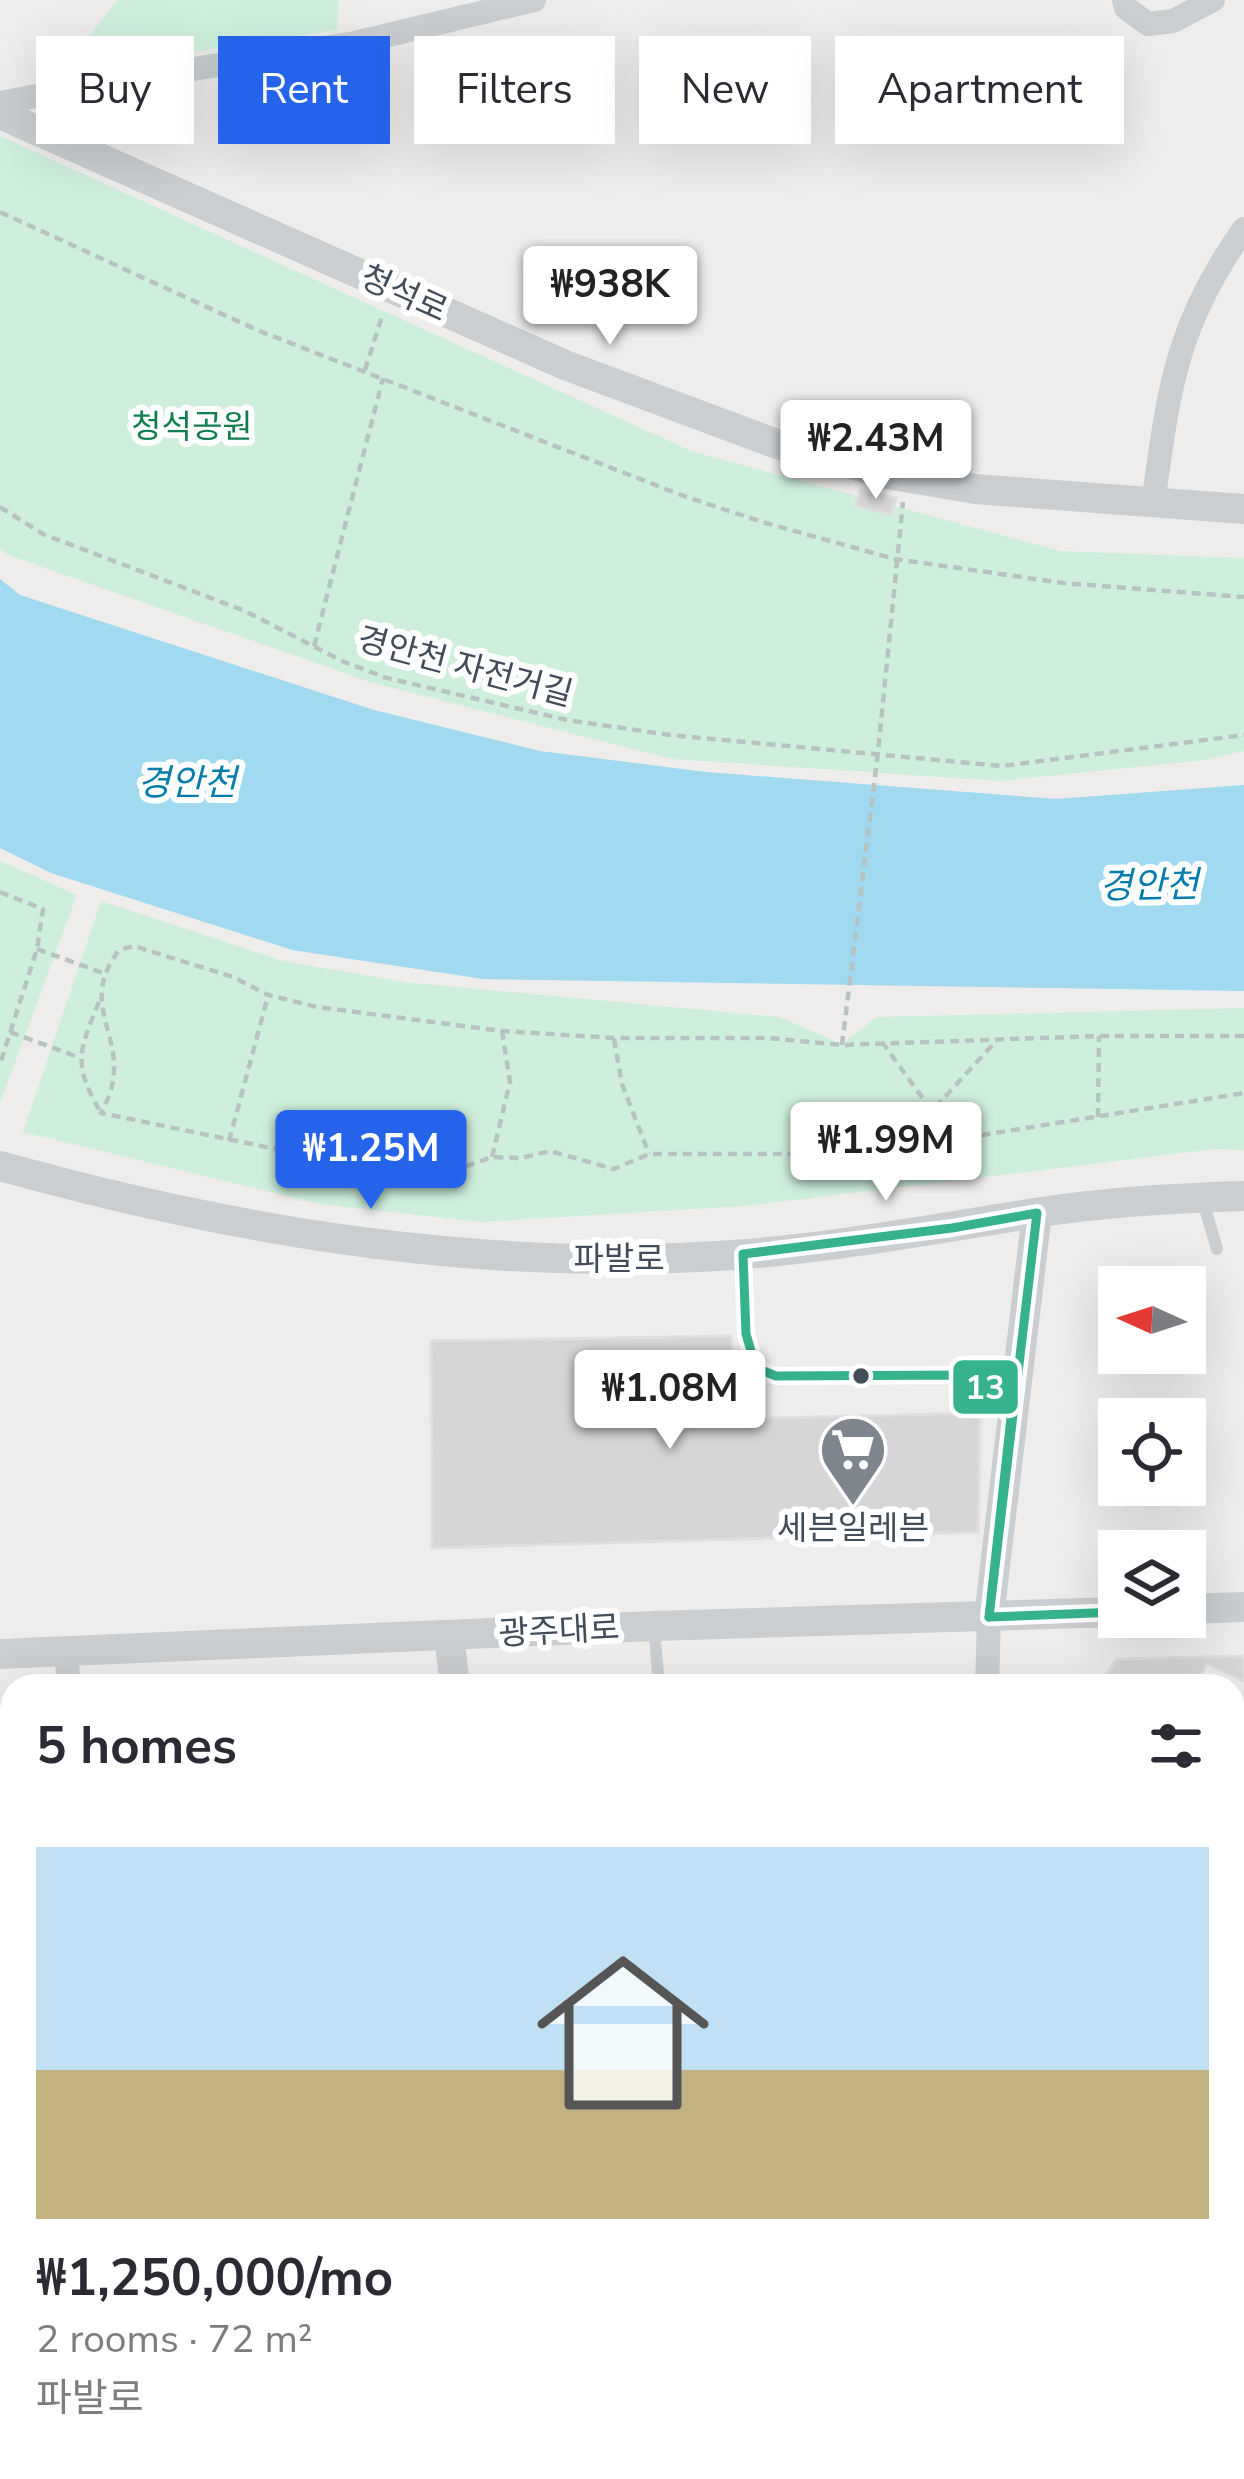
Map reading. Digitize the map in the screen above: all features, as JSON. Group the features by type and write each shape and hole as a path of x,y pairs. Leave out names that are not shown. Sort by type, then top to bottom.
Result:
{"street":[{"path":"194,69 355,44 534,0"},
{"path":"1124,0 1126,8 1148,24 1173,21 1214,0"},
{"path":"0,103 36,96"},
{"name":"청석로","path":"0,114 36,129"},
{"name":"청석로","path":"70,144 648,399 774,443 906,478 1026,495 1244,509"},
{"path":"1153,504 1179,350 1210,278 1244,229"},
{"name":"파발로","path":"0,1166 205,1217 367,1244 595,1261 743,1255 1037,1213 1244,1196"},
{"path":"987,1674 989,1617 1037,1213"},
{"path":"1206,1608 1244,1607"},
{"name":"광주대로","path":"0,1654 1098,1613"},
{"path":"449,1636 454,1674"},
{"path":"68,1653 68,1674"}],"lane":[{"path":"1202,1197 1216,1249"},
{"path":"743,1255 746,1334 756,1367 776,1376 970,1375 994,1394 1012,1418"},
{"path":"654,1626 658,1674"}],"path":[{"path":"0,212 257,330 681,495 820,540 896,559 1063,583 1244,597"},
{"path":"365,370 391,288"},
{"path":"314,646 382,378"},
{"path":"842,1045 906,478"},
{"name":"경안천 자전거길","path":"0,507 77,550 245,611 387,678 568,720 687,737 1002,766 1244,735"},
{"path":"0,892 43,909 37,949 0,1064"},
{"path":"1244,1036 842,1045 768,1038 614,1038 502,1031 316,1007 268,995 233,977 134,946 118,950 104,970 99,1004 79,1058 82,1081 101,1113 353,1165 456,1169 492,1157 564,1152 614,1169 649,1154 863,1154 1244,1093"},
{"path":"37,949 104,970"},
{"path":"229,1141 268,995"},
{"path":"99,1004 109,1030 113,1084 101,1113"},
{"path":"492,1157 510,1082 502,1031"},
{"path":"10,1032 79,1058"},
{"path":"1098,1118 1099,1036"},
{"path":"614,1038 622,1084 649,1154"},
{"path":"932,1111 998,1039"},
{"path":"882,1042 932,1111 933,1146"}],"green space":[{"path":"117,0 339,0 337,30 298,36 218,36 218,48 194,52 194,36 90,36"},
{"name":"청석공원","path":"0,136 691,451 1060,551 1244,558 1244,751 1205,760 1000,781 672,759 373,683 8,555 0,549"},
{"path":"0,861 77,895 0,1103"},
{"path":"101,901 283,961 404,982 779,1017 842,1044 877,1017 1244,1008 1244,1150 1215,1149 745,1206 481,1222 320,1204 23,1132"}],"water":[{"name":"경안천","path":"0,579 20,595 374,710 540,751 706,772 1056,799 1244,785 1244,991 483,979 292,950 51,873 0,848"}],"building":[{"path":"860,490 896,498 892,515 856,506"},
{"path":"731,1336 735,1419 980,1413 978,1532 432,1548 431,1341"},
{"path":"1244,1656 1244,1674 1229,1674 1207,1664 1202,1674 1106,1674 1117,1659"}],"transit line":[{"name":"13","path":"1037,1213 989,1617 1011,1418 994,1394 970,1375 776,1376 756,1368 746,1334 743,1254 1037,1213"},
{"name":"13","path":"989,1617 1098,1613"}],"place":[{"name":"세븐일레븐","path":"853,1508"}]}
